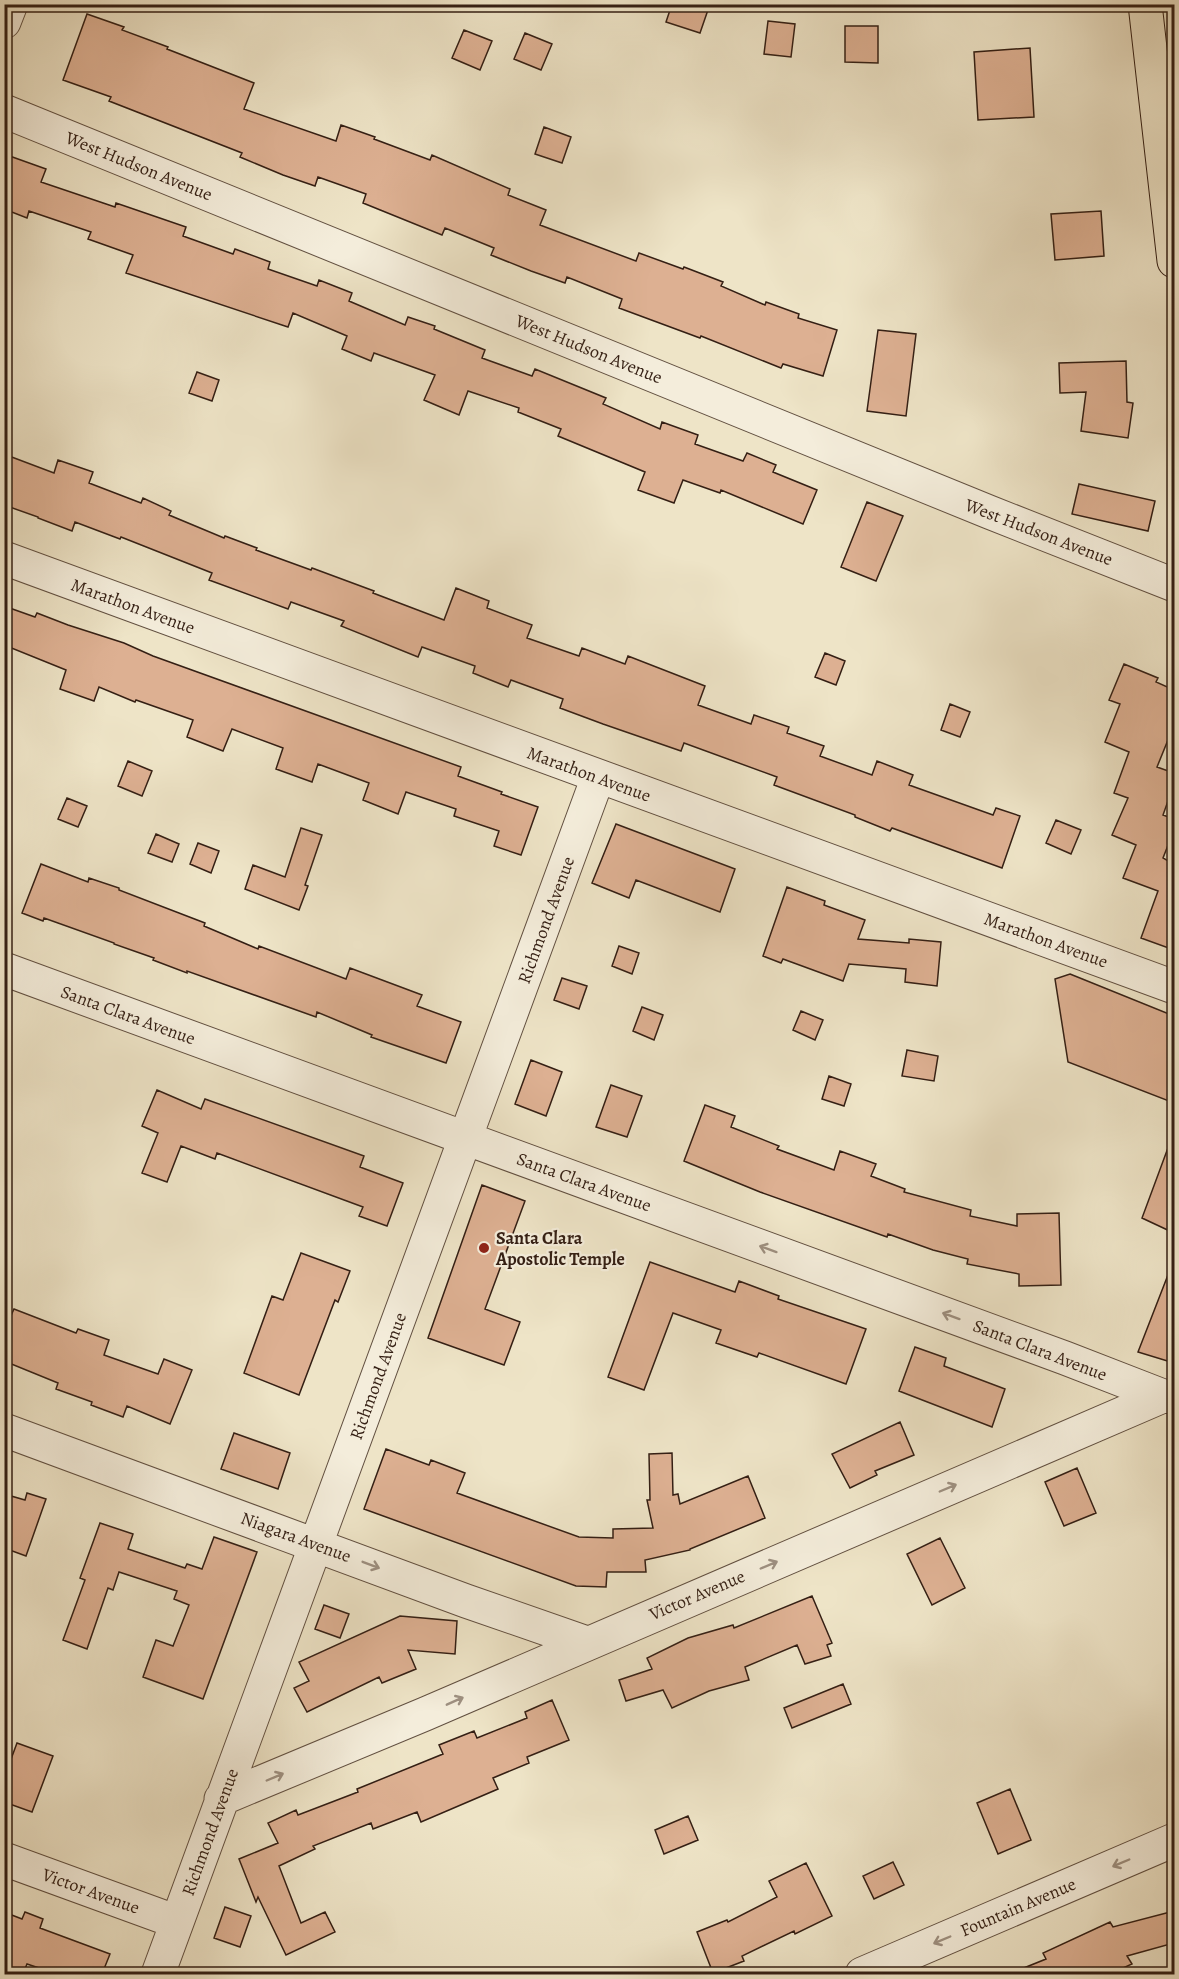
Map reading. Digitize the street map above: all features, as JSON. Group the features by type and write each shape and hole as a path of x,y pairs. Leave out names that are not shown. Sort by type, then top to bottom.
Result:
{"main road":[{"path":"1145,4 1174,261"}],"street":[{"path":"4,22 11,4"},
{"name":"West Hudson Avenue","path":"4,111 989,512 1174,585"},
{"name":"Marathon Avenue","path":"4,558 1174,987"},
{"name":"Richmond Avenue","path":"158,1974 598,777"},
{"name":"Santa Clara Avenue","path":"4,969 1169,1397"},
{"name":"Victor Avenue","path":"221,1799 1169,1397"},
{"name":"Niagara Avenue","path":"4,1430 456,1597 587,1642"},
{"name":"Fountain Avenue","path":"862,1974 1174,1840"},
{"name":"Victor Avenue","path":"4,1859 177,1922"}],"building":[{"path":"672,4 710,4 700,33 666,22"},
{"path":"87,14 124,27 122,30 254,83 244,109 336,141 341,125 430,160 432,155 510,189 508,195 546,210 540,225 636,261 639,253 683,269 684,267 723,282 721,286 765,305 766,302 799,314 798,318 837,330 823,376 783,364 781,368 701,336 700,338 619,308 622,299 567,277 565,283 531,271 491,255 494,248 445,228 442,235 363,203 366,194 318,177 315,186 283,175 240,157 242,153 109,101 111,97 63,80"},
{"path":"768,21 795,24 791,57 764,54"},
{"path":"845,26 878,26 878,63 845,62"},
{"path":"464,30 492,41 480,70 452,58"},
{"path":"525,33 552,44 541,70 514,59"},
{"path":"1030,48 1034,117 978,120 974,52"},
{"path":"544,127 571,137 562,163 535,154"},
{"path":"4,154 46,169 41,182 115,207 116,203 186,227 183,236 233,254 235,249 270,262 268,269 317,286 319,280 352,293 349,301 405,325 408,317 435,326 434,329 485,350 482,358 532,376 535,369 606,398 603,404 660,429 662,422 698,435 695,444 743,461 747,453 776,465 773,472 817,490 803,524 721,490 720,493 683,480 674,503 638,490 645,472 558,436 561,429 518,412 519,408 468,391 459,415 424,400 435,375 374,353 371,361 342,349 347,336 293,313 288,327 126,273 133,255 88,239 91,232 29,211 27,218 4,209"},
{"path":"1101,211 1104,256 1055,260 1051,214"},
{"path":"878,330 916,334 906,416 867,411"},
{"path":"1126,361 1127,402 1133,403 1128,438 1081,431 1086,392 1060,393 1059,363"},
{"path":"197,372 219,380 212,401 189,393"},
{"path":"9,456 54,473 58,460 93,472 89,483 141,503 143,498 171,511 169,515 224,538 225,536 257,548 256,550 374,591 373,593 444,620 456,588 489,601 487,608 532,625 527,638 579,656 582,648 625,664 628,656 705,686 698,705 751,724 754,715 789,727 787,733 824,746 820,756 872,775 877,761 913,775 909,785 993,815 996,808 1020,816 1002,868 892,828 890,831 855,817 855,815 774,785 777,777 684,743 681,751 560,708 563,699 511,680 508,687 473,673 475,666 422,647 418,657 341,626 344,621 291,602 288,609 209,580 212,573 121,537 120,539 75,522 72,531 4,505 4,467"},
{"path":"1079,484 1155,501 1148,531 1072,514"},
{"path":"867,502 903,516 876,581 841,567"},
{"path":"4,606 35,617 37,613 124,643 153,656 461,767 458,776 538,807 521,855 494,846 499,831 454,816 456,809 406,792 398,814 363,800 369,783 318,764 312,782 276,769 283,748 232,729 223,751 187,737 193,720 136,700 135,702 99,687 94,701 60,689 66,670 4,645"},
{"path":"825,653 845,661 836,685 815,677"},
{"path":"1124,664 1158,678 1156,682 1174,690 1174,712 1168,728 1172,730 1157,767 1174,773 1174,784 1163,815 1174,819 1174,830 1163,858 1168,861 1172,851 1174,852 1174,950 1141,938 1158,891 1123,878 1136,845 1112,835 1128,798 1114,793 1129,752 1105,742 1120,704 1109,700"},
{"path":"950,704 970,712 960,737 941,730"},
{"path":"128,761 152,771 142,796 118,786"},
{"path":"67,798 87,806 78,827 58,819"},
{"path":"1056,820 1081,830 1071,854 1046,843"},
{"path":"616,824 735,869 720,912 636,880 629,898 592,883"},
{"path":"301,828 322,835 299,910 245,889 253,865 285,877"},
{"path":"156,834 179,844 172,862 148,853"},
{"path":"198,843 219,851 211,873 190,864"},
{"path":"41,864 88,882 89,878 119,888 119,890 205,923 204,926 258,949 259,946 346,979 350,968 422,995 417,1006 461,1022 446,1063 371,1037 372,1035 317,1012 316,1017 187,971 187,973 153,960 154,958 44,918 43,921 22,913"},
{"path":"787,887 825,901 824,905 865,920 858,939 909,943 909,939 941,942 937,986 905,982 906,969 849,964 843,981 783,959 781,963 763,956"},
{"path":"619,946 639,953 632,974 612,966"},
{"path":"1070,974 1174,1016 1174,1103 1068,1062 1055,979"},
{"path":"562,978 587,986 579,1009 554,1000"},
{"path":"642,1007 663,1015 654,1040 633,1031"},
{"path":"801,1011 823,1020 815,1040 793,1030"},
{"path":"907,1050 938,1056 934,1081 902,1076"},
{"path":"531,1060 562,1072 546,1116 515,1104"},
{"path":"829,1076 851,1084 844,1106 822,1099"},
{"path":"611,1085 642,1096 627,1137 596,1127"},
{"path":"157,1090 201,1109 205,1099 364,1156 360,1167 403,1183 387,1226 359,1216 363,1207 217,1153 215,1159 181,1146 167,1182 142,1173 158,1133 142,1126"},
{"path":"705,1105 735,1116 731,1127 779,1146 777,1149 834,1170 840,1151 876,1164 871,1176 905,1189 904,1192 971,1210 970,1216 1017,1226 1017,1214 1059,1213 1061,1285 1019,1286 1019,1274 967,1264 968,1259 933,1250 888,1234 887,1237 760,1192 684,1161"},
{"path":"1172,1137 1174,1137 1174,1233 1142,1218"},
{"name":"Santa Clara Apostolic Temple","path":"482,1185 525,1201 485,1309 520,1322 504,1365 428,1338"},
{"path":"301,1253 350,1271 338,1302 335,1300 299,1395 244,1373 272,1296 283,1300"},
{"path":"650,1262 735,1292 739,1281 779,1296 778,1299 866,1329 846,1384 759,1353 757,1357 716,1343 721,1330 673,1313 644,1390 608,1377"},
{"path":"1174,1262 1174,1363 1138,1352"},
{"path":"14,1309 76,1333 78,1329 109,1340 104,1355 158,1374 164,1359 192,1370 170,1424 127,1406 123,1417 91,1405 92,1402 56,1389 58,1383 4,1361 4,1331"},
{"path":"915,1347 946,1358 944,1366 1005,1389 992,1427 899,1391"},
{"path":"900,1422 914,1455 875,1471 877,1475 850,1488 832,1454"},
{"path":"234,1433 290,1453 278,1489 221,1469"},
{"path":"386,1449 429,1465 431,1460 465,1473 457,1493 579,1537 613,1538 613,1529 653,1528 647,1500 650,1500 649,1454 672,1453 673,1495 678,1494 680,1504 748,1476 765,1518 690,1550 645,1560 646,1572 607,1572 606,1587 576,1586 364,1509"},
{"path":"1077,1468 1096,1513 1064,1526 1045,1482"},
{"path":"27,1493 46,1499 26,1556 4,1548 4,1516 11,1496 25,1500"},
{"path":"100,1523 133,1534 128,1549 185,1568 187,1564 202,1569 214,1537 257,1552 203,1699 143,1677 156,1640 173,1646 189,1605 174,1599 177,1591 119,1572 113,1590 108,1588 87,1649 63,1640 85,1580 80,1578"},
{"path":"940,1538 965,1588 932,1605 907,1554"},
{"path":"812,1596 832,1643 827,1645 831,1656 805,1664 797,1645 745,1667 749,1680 709,1691 672,1708 663,1690 626,1701 619,1680 652,1669 647,1658 688,1638 733,1625 734,1628"},
{"path":"324,1605 349,1614 340,1638 315,1629"},
{"path":"400,1616 457,1621 455,1654 408,1650 416,1669 382,1683 379,1677 307,1712 294,1688 309,1681 299,1662"},
{"path":"843,1684 851,1704 792,1728 784,1708"},
{"path":"552,1700 569,1740 527,1757 529,1763 493,1778 498,1789 421,1822 417,1812 373,1829 371,1823 313,1846 315,1849 279,1866 301,1923 325,1912 335,1932 286,1955 258,1897 256,1902 239,1859 278,1843 268,1823 296,1810 298,1815 358,1792 357,1789 443,1754 439,1745 474,1731 477,1738 527,1718 525,1712"},
{"path":"17,1743 53,1756 32,1812 4,1802 4,1778"},
{"path":"1010,1789 1031,1840 998,1854 977,1803"},
{"path":"688,1816 698,1840 664,1854 655,1830"},
{"path":"893,1862 904,1885 874,1899 863,1876"},
{"path":"806,1863 832,1916 795,1934 794,1931 742,1956 744,1961 713,1973 697,1932 727,1920 728,1922 777,1897 769,1881"},
{"path":"225,1907 251,1916 240,1947 214,1938"},
{"path":"1174,1911 1174,1943 1127,1956 1132,1964 1110,1974 1009,1974 1046,1959 1043,1953 1110,1922 1113,1927"},
{"path":"4,1912 22,1919 25,1912 43,1919 40,1928 110,1954 102,1974 57,1974 27,1964 23,1974 4,1974"}],"place":[{"name":"Santa Clara Apostolic Temple","path":"484,1248"}]}
